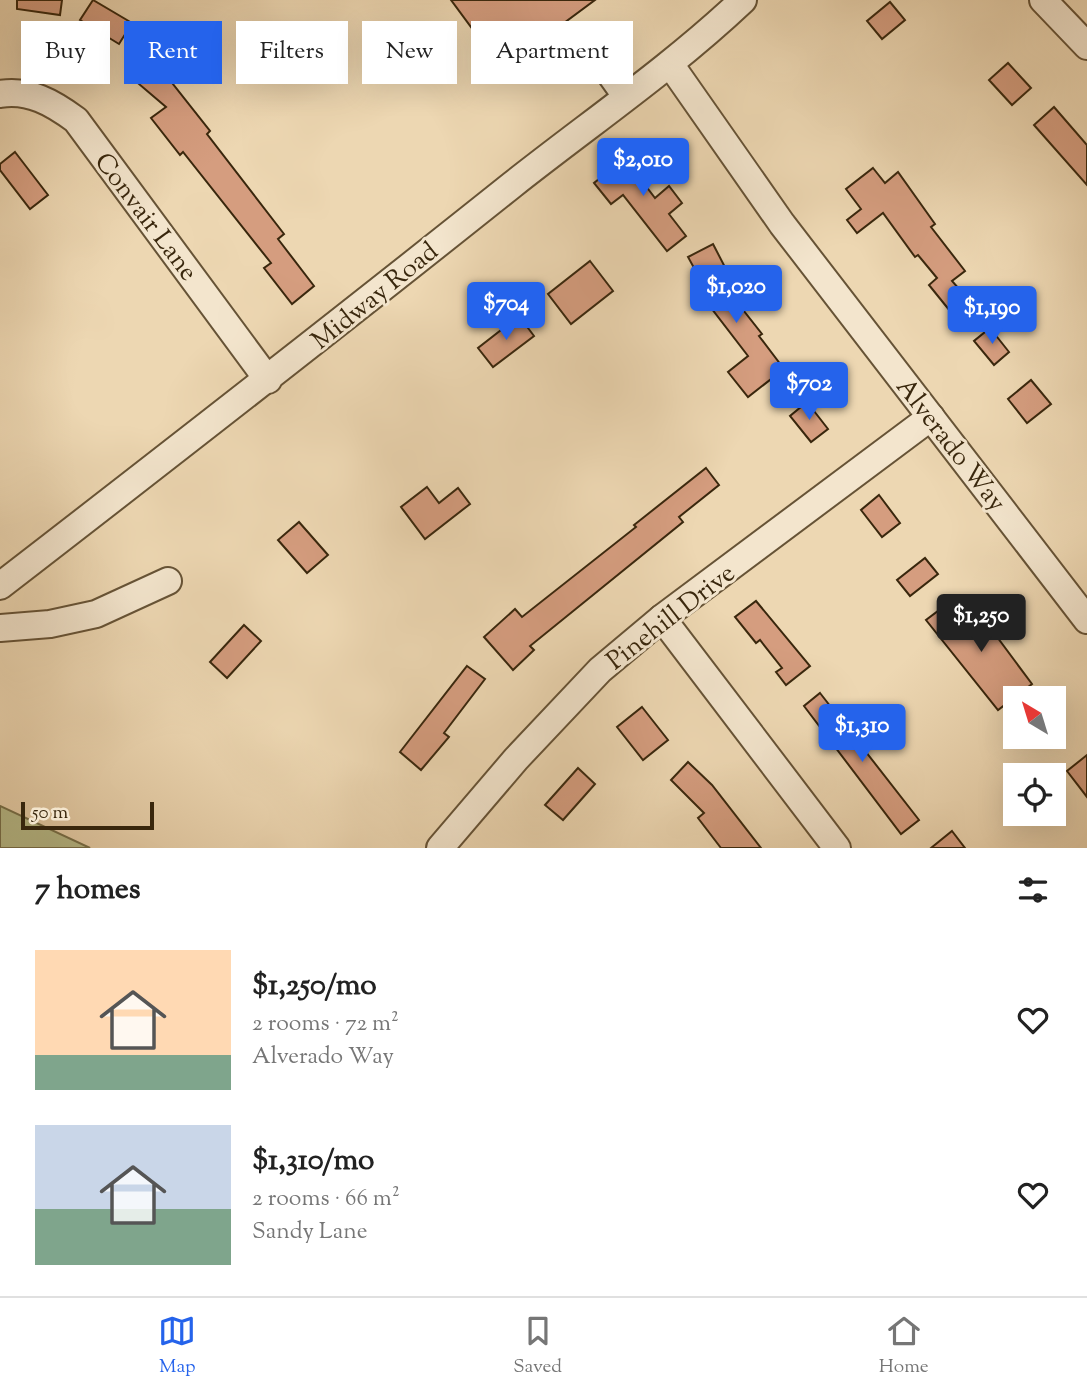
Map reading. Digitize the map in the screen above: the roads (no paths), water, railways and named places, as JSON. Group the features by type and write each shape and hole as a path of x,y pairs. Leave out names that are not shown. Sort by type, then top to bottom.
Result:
{"street":[{"name":"Midway Road","path":"0,586 268,380 670,64 743,0"},
{"path":"1043,0 1087,46"},
{"name":"Alverado Way","path":"670,64 782,224 1087,620"},
{"path":"617,84 626,96"},
{"name":"Convair Lane","path":"0,94 12,92 33,95 57,106 76,120 268,380"},
{"name":"Pinehill Drive","path":"440,848 516,759 600,670 662,618 931,417"},
{"path":"0,628 50,624 96,614 169,581"},
{"path":"662,618 837,848"}]}
